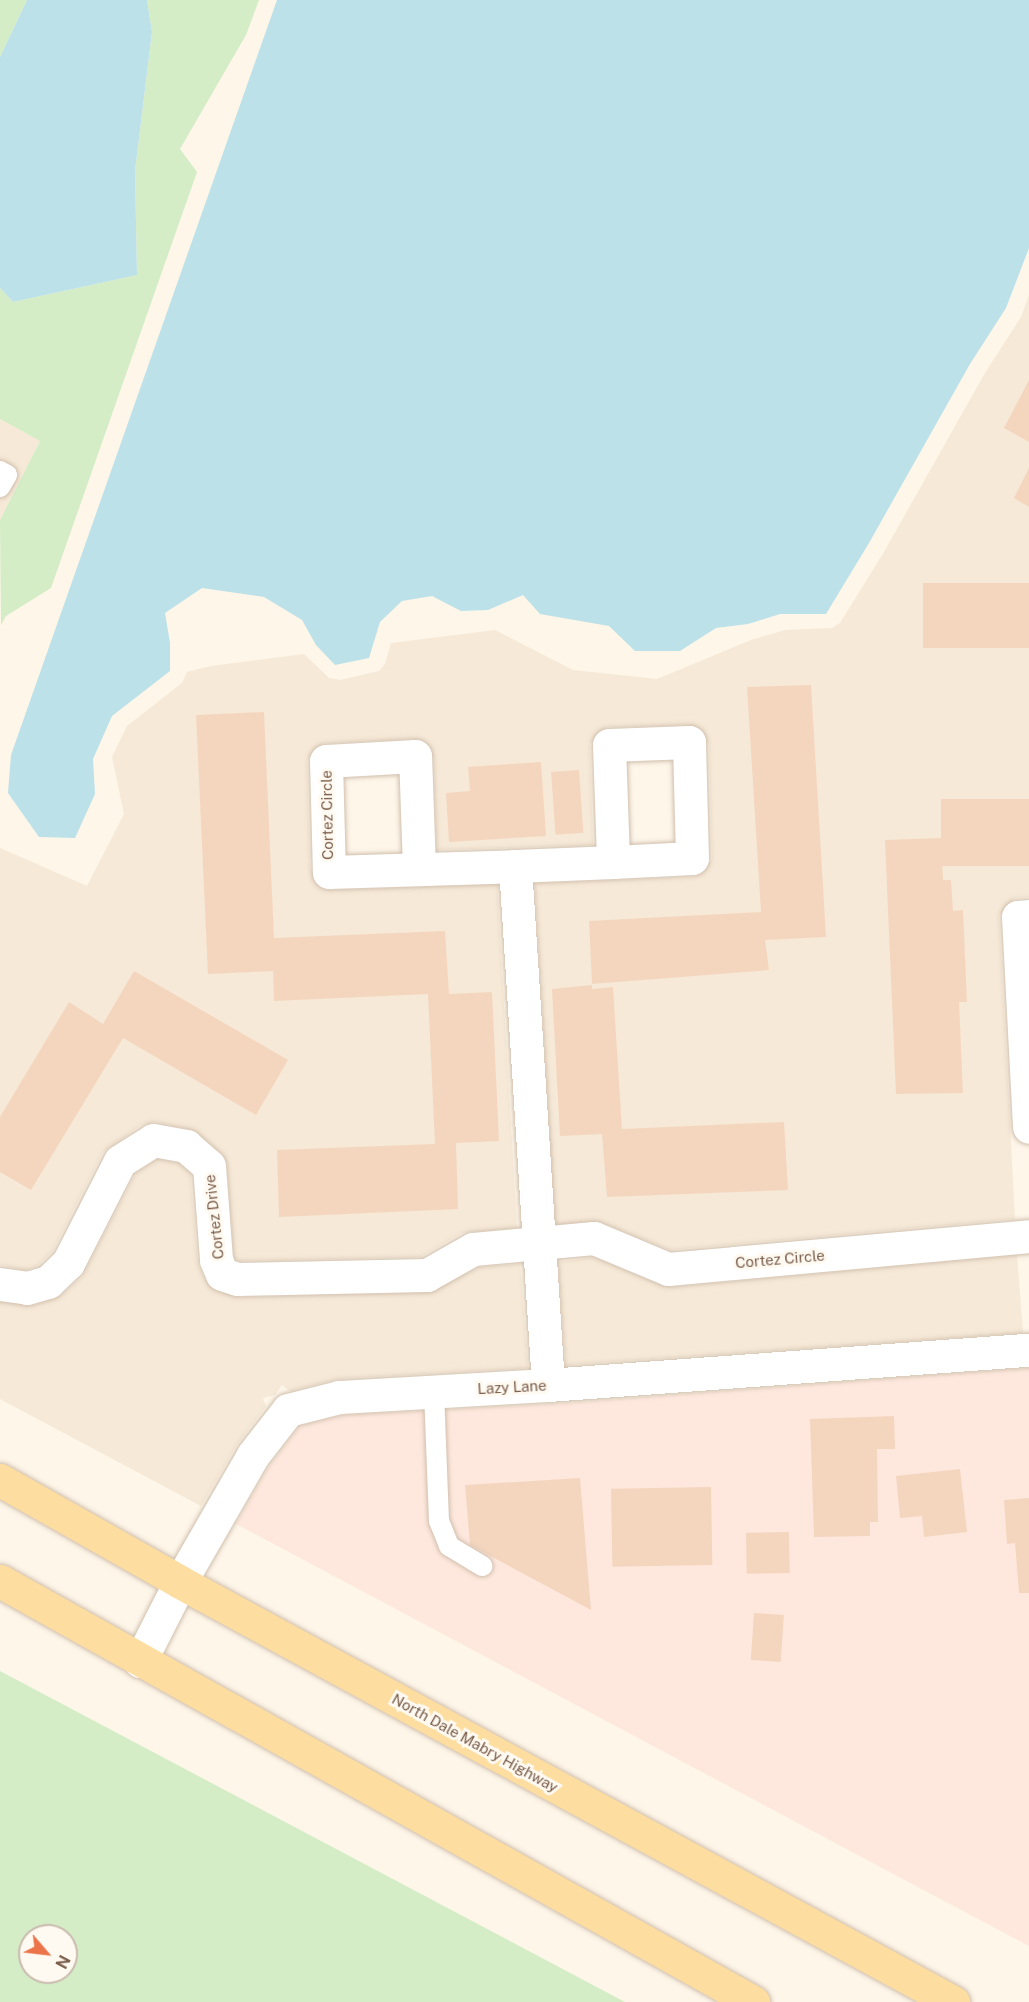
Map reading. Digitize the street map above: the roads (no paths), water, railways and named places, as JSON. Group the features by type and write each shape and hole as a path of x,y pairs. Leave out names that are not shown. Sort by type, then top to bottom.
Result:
{"main road":[{"name":"North Dale Mabry Highway","path":"0,1480 180,1582 953,2002"},
{"path":"0,1581 753,2002"}],"street":[{"path":"418,869 613,862"},
{"path":"515,866 537,1245 548,1385"},
{"path":"1029,916 1018,917 1029,1127"},
{"name":"Cortez Drive","path":"0,1284 27,1288 48,1282 68,1263 120,1161 153,1140 186,1146 208,1166 216,1260 222,1274 237,1279 427,1275 473,1249 537,1245"},
{"name":"Cortez Circle","path":"537,1245 594,1239 668,1269 1029,1236"},
{"name":"Lazy Lane","path":"140,1661 180,1582 253,1455 288,1410 339,1397 548,1385 1029,1350"}],"lane":[{"path":"0,471 7,475 0,488"},
{"path":"434,1391 439,1521 448,1546 482,1566"}],"water":[{"path":"27,0 147,0 152,32 135,171 137,275 13,302 0,288 0,57"},
{"path":"277,0 1029,0 1029,248 1006,308 970,364 869,543 826,614 780,614 748,624 716,628 680,651 635,651 609,626 540,614 523,595 488,610 461,611 432,596 402,601 380,622 369,658 335,665 316,645 302,620 264,597 202,588 165,613 170,643 170,671 112,716 93,759 95,794 75,838 39,837 8,793 11,755"}]}
